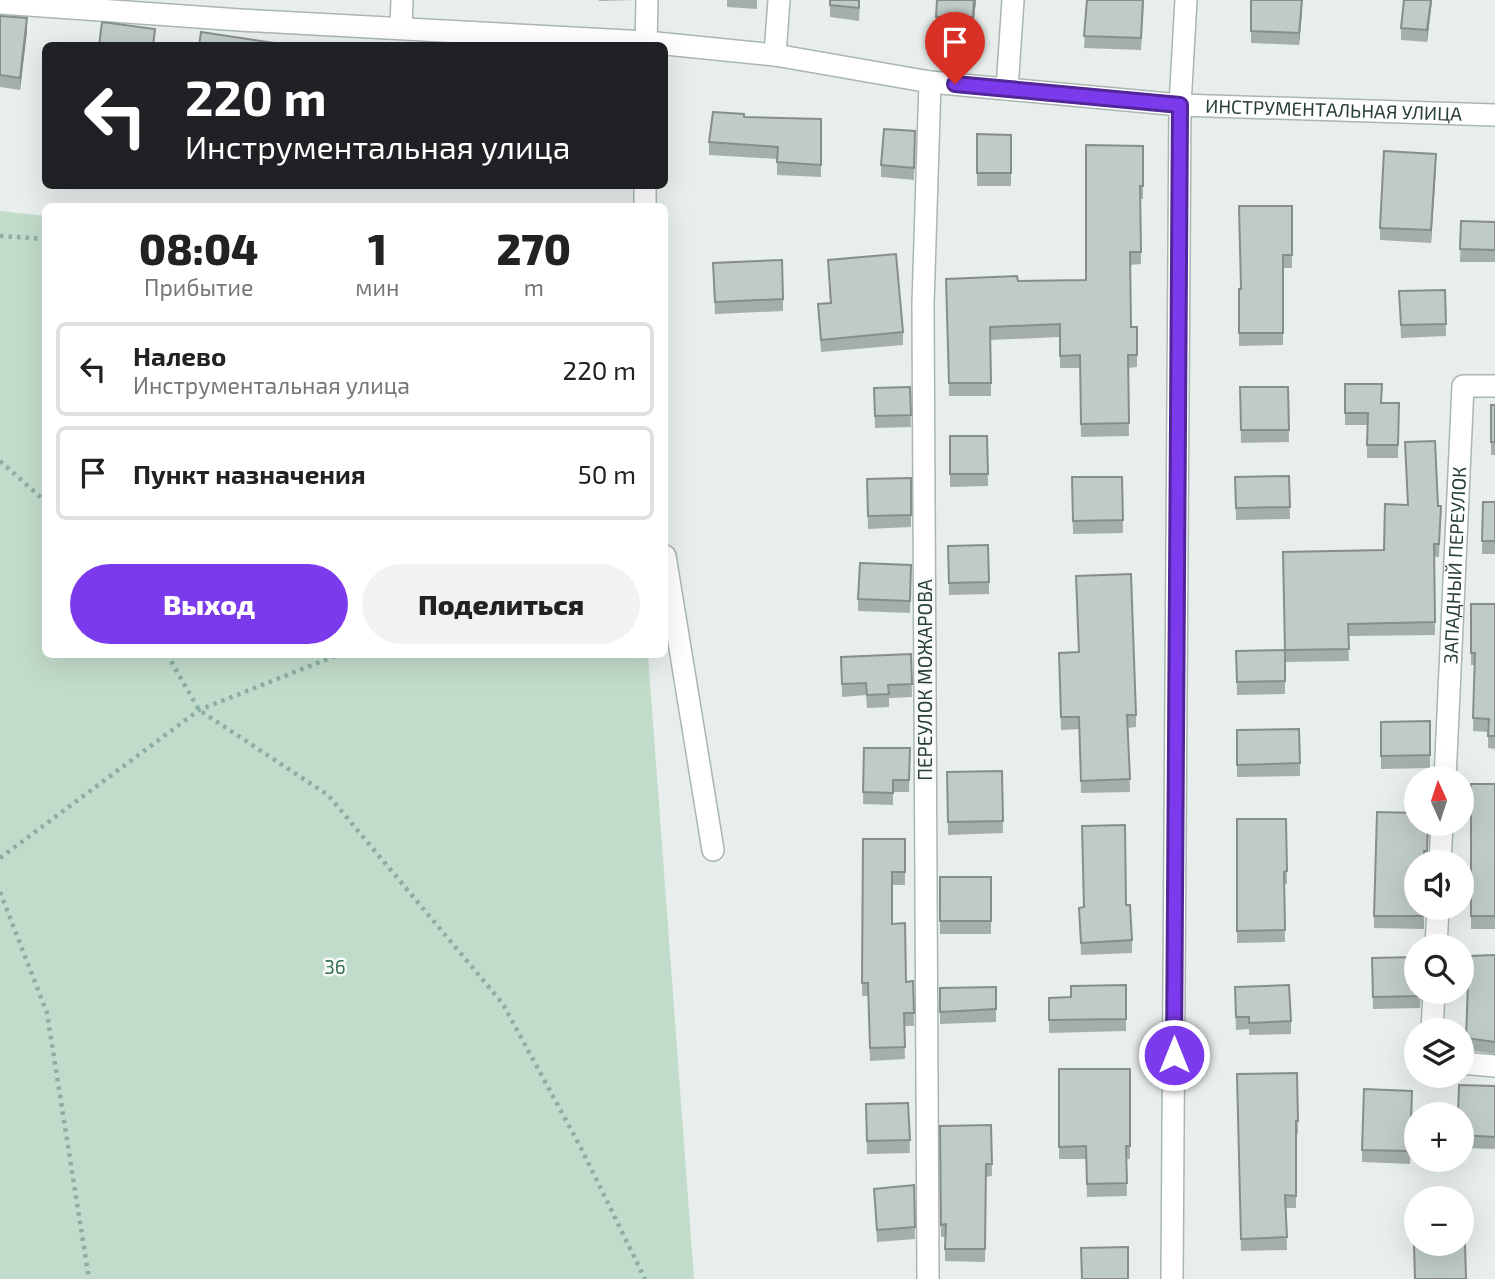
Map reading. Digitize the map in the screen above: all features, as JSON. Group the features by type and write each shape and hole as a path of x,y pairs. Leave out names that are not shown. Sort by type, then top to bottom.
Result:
{"street":[{"path":"401,27 402,0"},
{"path":"646,42 647,0"},
{"path":"775,55 779,0"},
{"path":"1007,89 1013,0"},
{"path":"1172,1279 1180,105 1186,0"},
{"name":"ИНСТРУМЕНТАЛЬНАЯ УЛИЦА","path":"0,3 241,10 401,27 617,42"},
{"name":"ИНСТРУМЕНТАЛЬНАЯ УЛИЦА","path":"668,46 775,55 930,82 1180,105 1495,115"},
{"name":"ПЕРЕУЛОК МОЖАРОВА","path":"928,1279 923,304 930,82"},
{"name":"ЗАПАДНЫЙ ПЕРЕУЛОК","path":"1445,766 1463,386 1495,386"},
{"path":"668,574 713,850"},
{"path":"1474,1064 1495,1066"}],"path":[{"path":"0,236 42,239"},
{"path":"0,461 42,498"},
{"path":"169,658 199,710 328,795 503,1004 582,1149 645,1279"},
{"path":"0,858 199,710 330,658"},
{"path":"0,892 47,1013 89,1279"}],"green space":[{"name":"36","path":"0,211 42,216 42,658 648,658 694,1279 0,1279"}],"building":[{"path":"830,0 859,0 859,8 830,5"},
{"path":"937,0 974,0 973,17 936,17"},
{"path":"1087,0 1143,0 1141,38 1084,36"},
{"path":"1251,0 1302,0 1299,33 1251,31"},
{"path":"1404,0 1431,0 1427,30 1401,28"},
{"path":"0,16 27,18 20,78 0,75"},
{"path":"102,22 155,29 153,42 100,42"},
{"path":"201,32 268,42 200,42"},
{"path":"713,112 744,114 744,117 821,119 821,165 777,162 778,147 709,142"},
{"path":"884,129 915,131 914,168 881,165"},
{"path":"977,134 1011,135 1011,173 977,173"},
{"path":"1086,145 1143,146 1143,186 1140,186 1141,252 1130,252 1131,327 1137,327 1137,355 1128,355 1129,423 1081,424 1080,355 1060,356 1060,324 990,327 991,383 949,383 946,279 1017,276 1018,281 1086,280"},
{"path":"1384,151 1436,154 1431,230 1380,228"},
{"path":"1239,206 1292,206 1292,255 1283,255 1283,333 1239,333"},
{"path":"1461,221 1495,222 1495,250 1460,249"},
{"path":"896,254 903,332 821,340 818,304 831,303 828,260"},
{"path":"782,260 783,299 715,302 713,263"},
{"path":"1445,290 1446,324 1401,325 1399,291"},
{"path":"1345,384 1382,384 1381,403 1399,403 1398,445 1367,445 1368,413 1345,413"},
{"path":"910,387 911,415 875,416 874,388"},
{"path":"1240,387 1288,387 1289,430 1241,430"},
{"path":"1491,405 1495,405 1495,442 1491,442"},
{"path":"950,436 987,436 988,474 950,474"},
{"path":"1435,441 1438,506 1441,506 1439,544 1434,544 1435,622 1348,624 1349,649 1285,650 1283,552 1384,550 1385,504 1408,505 1405,442"},
{"path":"1289,476 1290,507 1236,508 1235,477"},
{"path":"1072,477 1122,477 1123,520 1073,521"},
{"path":"911,478 911,515 868,516 867,479"},
{"path":"1483,502 1495,502 1495,541 1482,541"},
{"path":"988,545 989,582 949,583 948,546"},
{"path":"860,563 911,565 910,601 858,599"},
{"path":"1131,574 1136,715 1127,715 1130,779 1081,781 1079,717 1061,717 1059,653 1079,652 1076,576"},
{"path":"1471,604 1495,604 1495,736 1488,736 1489,719 1473,718 1475,653 1471,653"},
{"path":"1285,650 1285,681 1237,682 1236,651"},
{"path":"911,654 912,684 888,685 889,694 867,695 866,683 842,684 841,657"},
{"path":"1430,721 1430,755 1381,756 1381,722"},
{"path":"1299,729 1300,763 1237,765 1237,730"},
{"path":"864,748 910,748 909,780 893,780 893,793 863,792"},
{"path":"1002,771 1003,821 948,822 947,772"},
{"path":"1474,784 1495,784 1495,916 1474,916 1474,850 1471,850 1471,836 1474,836"},
{"path":"1377,812 1404,813 1404,836 1428,836 1427,850 1404,850 1404,916 1374,916"},
{"path":"1237,819 1286,819 1285,930 1237,931"},
{"path":"1125,825 1126,905 1130,905 1132,940 1081,943 1079,908 1084,907 1082,826"},
{"path":"863,839 905,839 905,872 892,872 892,924 905,923 906,982 913,981 914,1013 904,1013 905,1047 870,1048 868,983 862,983"},
{"path":"940,877 991,877 991,921 940,921"},
{"path":"1495,955 1495,1042 1474,1039 1474,1018 1467,1018 1467,1004 1474,1004 1474,956"},
{"path":"1404,957 1404,996 1373,997 1372,958"},
{"path":"1126,985 1126,1019 1049,1020 1049,998 1071,997 1071,986"},
{"path":"1289,985 1291,1021 1249,1023 1249,1017 1236,1017 1235,987"},
{"path":"996,987 996,1009 940,1012 940,988"},
{"path":"1059,1069 1130,1069 1127,1183 1087,1184 1086,1146 1059,1147"},
{"path":"1297,1073 1296,1196 1285,1195 1287,1237 1241,1239 1237,1074"},
{"path":"1495,1086 1495,1137 1474,1136 1474,1102 1458,1102 1459,1088"},
{"path":"1364,1089 1412,1091 1412,1102 1404,1102 1404,1151 1362,1150"},
{"path":"908,1103 910,1140 867,1141 866,1104"},
{"path":"991,1125 992,1164 986,1164 985,1249 945,1249 946,1224 941,1225 940,1126"},
{"path":"914,1185 915,1227 877,1230 874,1189"},
{"path":"1128,1247 1128,1279 1082,1279 1081,1248"},
{"path":"1414,1256 1465,1256 1466,1279 1415,1279"}],"route":[{"path":"955,84 1180,105 1174,1055"}]}
